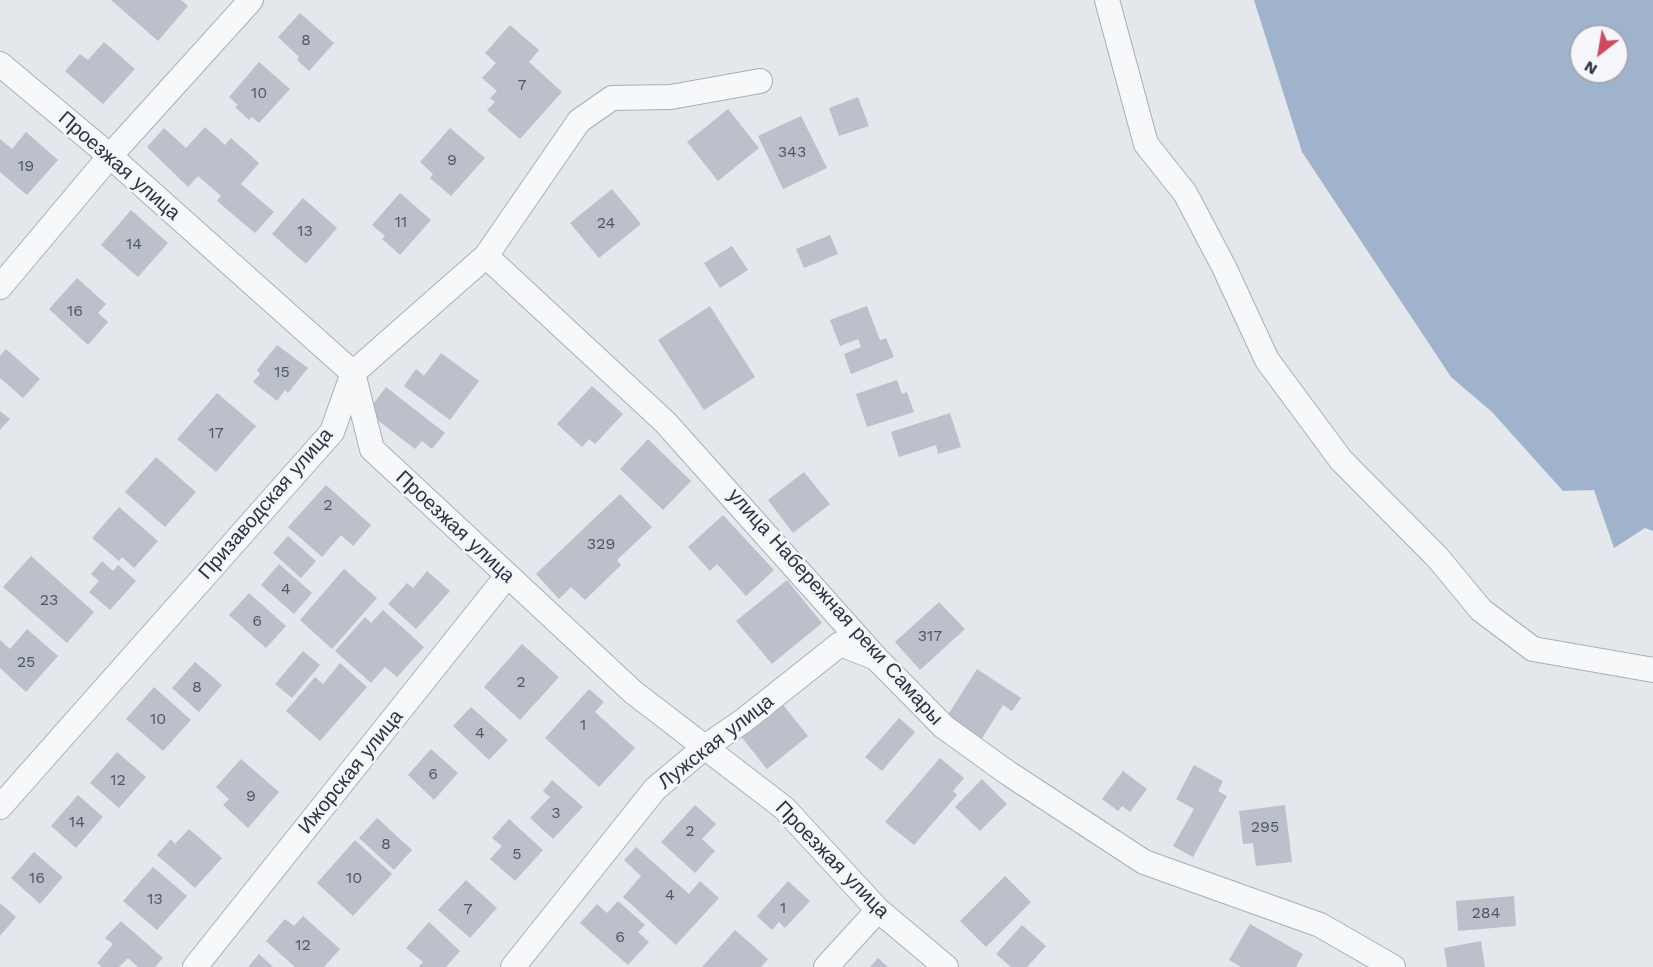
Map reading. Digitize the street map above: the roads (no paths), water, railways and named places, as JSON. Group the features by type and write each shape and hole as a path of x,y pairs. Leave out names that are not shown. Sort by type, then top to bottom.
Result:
{"street":[{"path":"0,287 110,156 251,0"},
{"path":"1107,0 1146,144 1185,193 1224,267 1267,360 1341,460 1438,558 1481,610 1533,649 1653,670"},
{"name":"Проезжая улица","path":"0,64 110,156 353,373 372,449 633,692 784,808 878,910 946,967"},
{"name":"Призаводская улица","path":"0,807 332,432 353,373 486,256 579,121 612,98 671,97 760,81"},
{"name":"улица Набережная реки Самары","path":"486,256 665,422 876,658 944,727 1008,773 1144,862 1320,925 1393,967"},
{"name":"Ижорская улица","path":"195,967 507,576"},
{"name":"Лужская улица","path":"513,967 655,789 705,747 840,644 876,658"},
{"path":"826,967 878,910"}],"water":[{"path":"1254,0 1653,0 1653,531 1645,528 1614,548 1594,490 1563,491 1492,412 1451,377 1302,152"}]}
